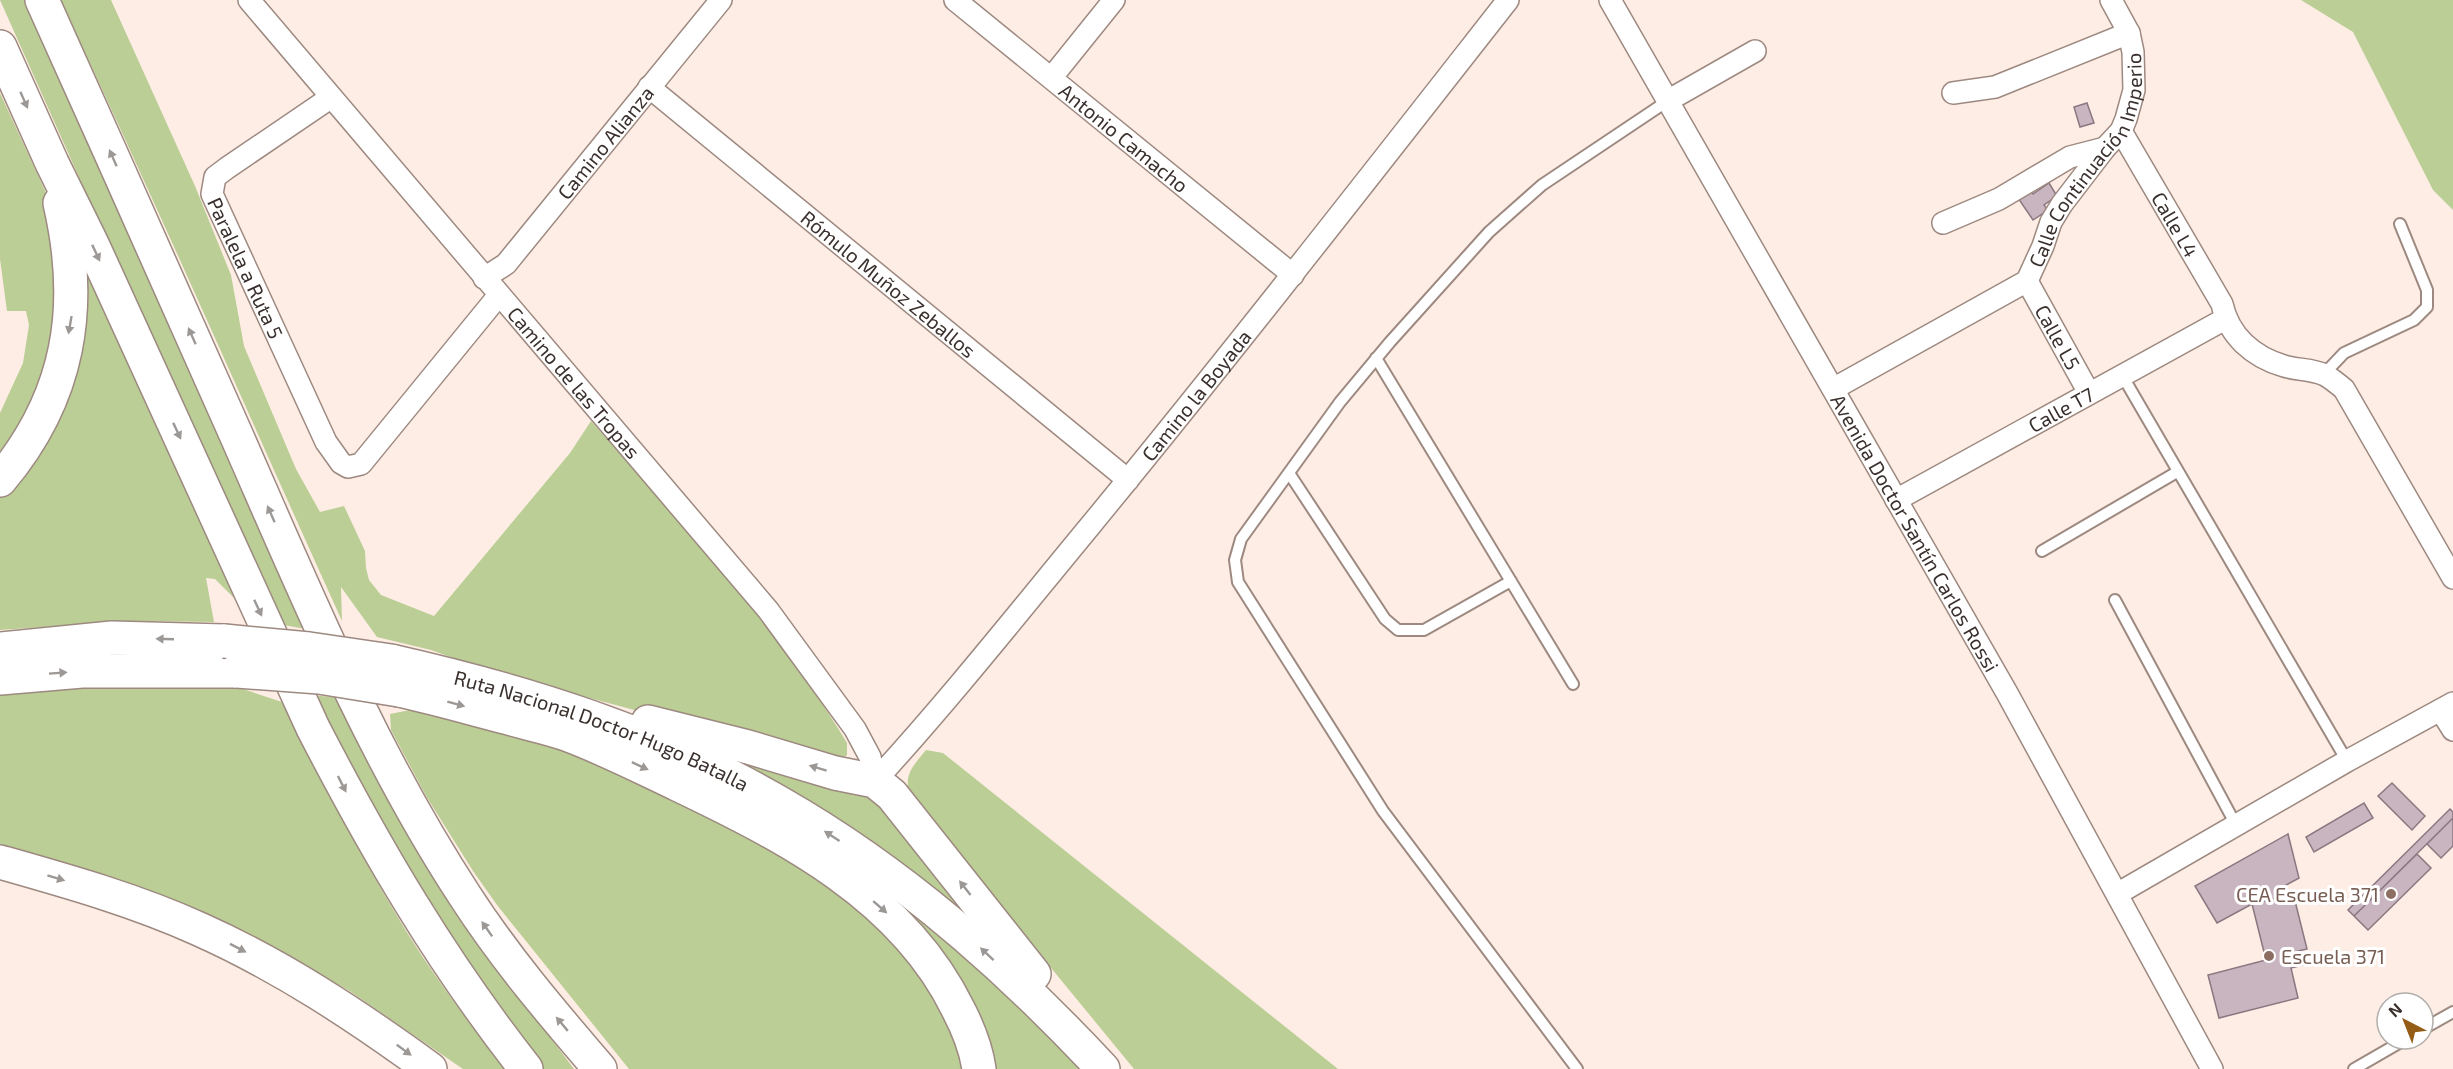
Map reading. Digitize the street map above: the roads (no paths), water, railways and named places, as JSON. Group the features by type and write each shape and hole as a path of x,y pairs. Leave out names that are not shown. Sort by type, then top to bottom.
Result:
{"highway":[{"path":"42,0 295,568 380,747 412,808 483,923 521,976 600,1069"},
{"path":"0,47 51,163 92,244 313,728 350,800 425,929 463,985 526,1069"},
{"path":"0,480 33,435 55,389 71,317 72,285 69,254 63,213 51,163"},
{"name":"Ruta Nacional Doctor Hugo Batalla","path":"0,649 112,638 224,641 309,648 395,675 463,677 582,714 690,758 768,797 860,854 966,935 1073,1036 1104,1069"},
{"path":"0,678 82,671 237,671 319,677 395,675 565,734 725,807 781,836 827,865 892,918 941,977 964,1021 979,1069"},
{"path":"582,714 627,717 748,747 835,773 875,781 891,795 1055,1000 1073,1036"},
{"path":"0,862 138,905 199,929 314,989 381,1033 430,1069"}],"street":[{"name":"Camino Alianza","path":"484,278 506,264 721,0"},
{"name":"Antonio Camacho","path":"955,0 1293,275"},
{"path":"1052,77 1114,0"},
{"name":"Camino la Boyada","path":"875,781 924,728 1128,480 1293,275 1508,0"},
{"name":"Avenida Doctor Santín Carlos Rossi","path":"1610,0 2007,693 2212,1069"},
{"name":"Calle Continuación Imperio","path":"1833,389 2027,281 2051,222 2062,204 2121,131 2134,90 2133,52 2129,33 2110,0"},
{"name":"Camino de las Tropas","path":"255,2 330,98 768,610 855,729 870,758 875,781"},
{"path":"1953,93 1995,87 2129,33"},
{"path":"1669,100 1755,51"},
{"name":"Rómulo Muñoz Zeballos","path":"649,87 1128,480"},
{"name":"Paralela a Ruta 5","path":"330,98 215,177 212,194 326,442 341,464 348,467 361,464 499,295"},
{"name":"Calle L4","path":"2121,131 2222,304 2225,319 2240,341 2254,352 2283,366 2324,374"},
{"path":"1943,224 1999,199 2070,157 2105,148"},
{"name":"Calle L5","path":"2027,281 2089,393"},
{"name":"Calle T7","path":"1896,500 2225,319"},
{"path":"2324,374 2344,389 2453,578"},
{"path":"2117,894 2347,761 2447,707 2453,730"}],"lane":[{"path":"1577,1069 1383,811 1238,582 1235,560 1241,539 1340,402 1376,358 1490,232 1542,185 1669,100"},
{"path":"2324,374 2344,353 2414,320 2427,307 2427,290 2400,224"},
{"path":"1376,358 1573,684"},
{"path":"2122,375 2347,761"},
{"path":"2042,551 2177,472"},
{"path":"1289,473 1384,619 1398,630 1424,630 1511,581"},
{"path":"2115,600 2236,825"},
{"path":"2435,1022 2453,1012"},
{"path":"2354,1069 2385,1051"}],"place":[{"name":"CEA Escuela 371","path":"2391,894"},
{"name":"Escuela 371","path":"2269,956"}]}
